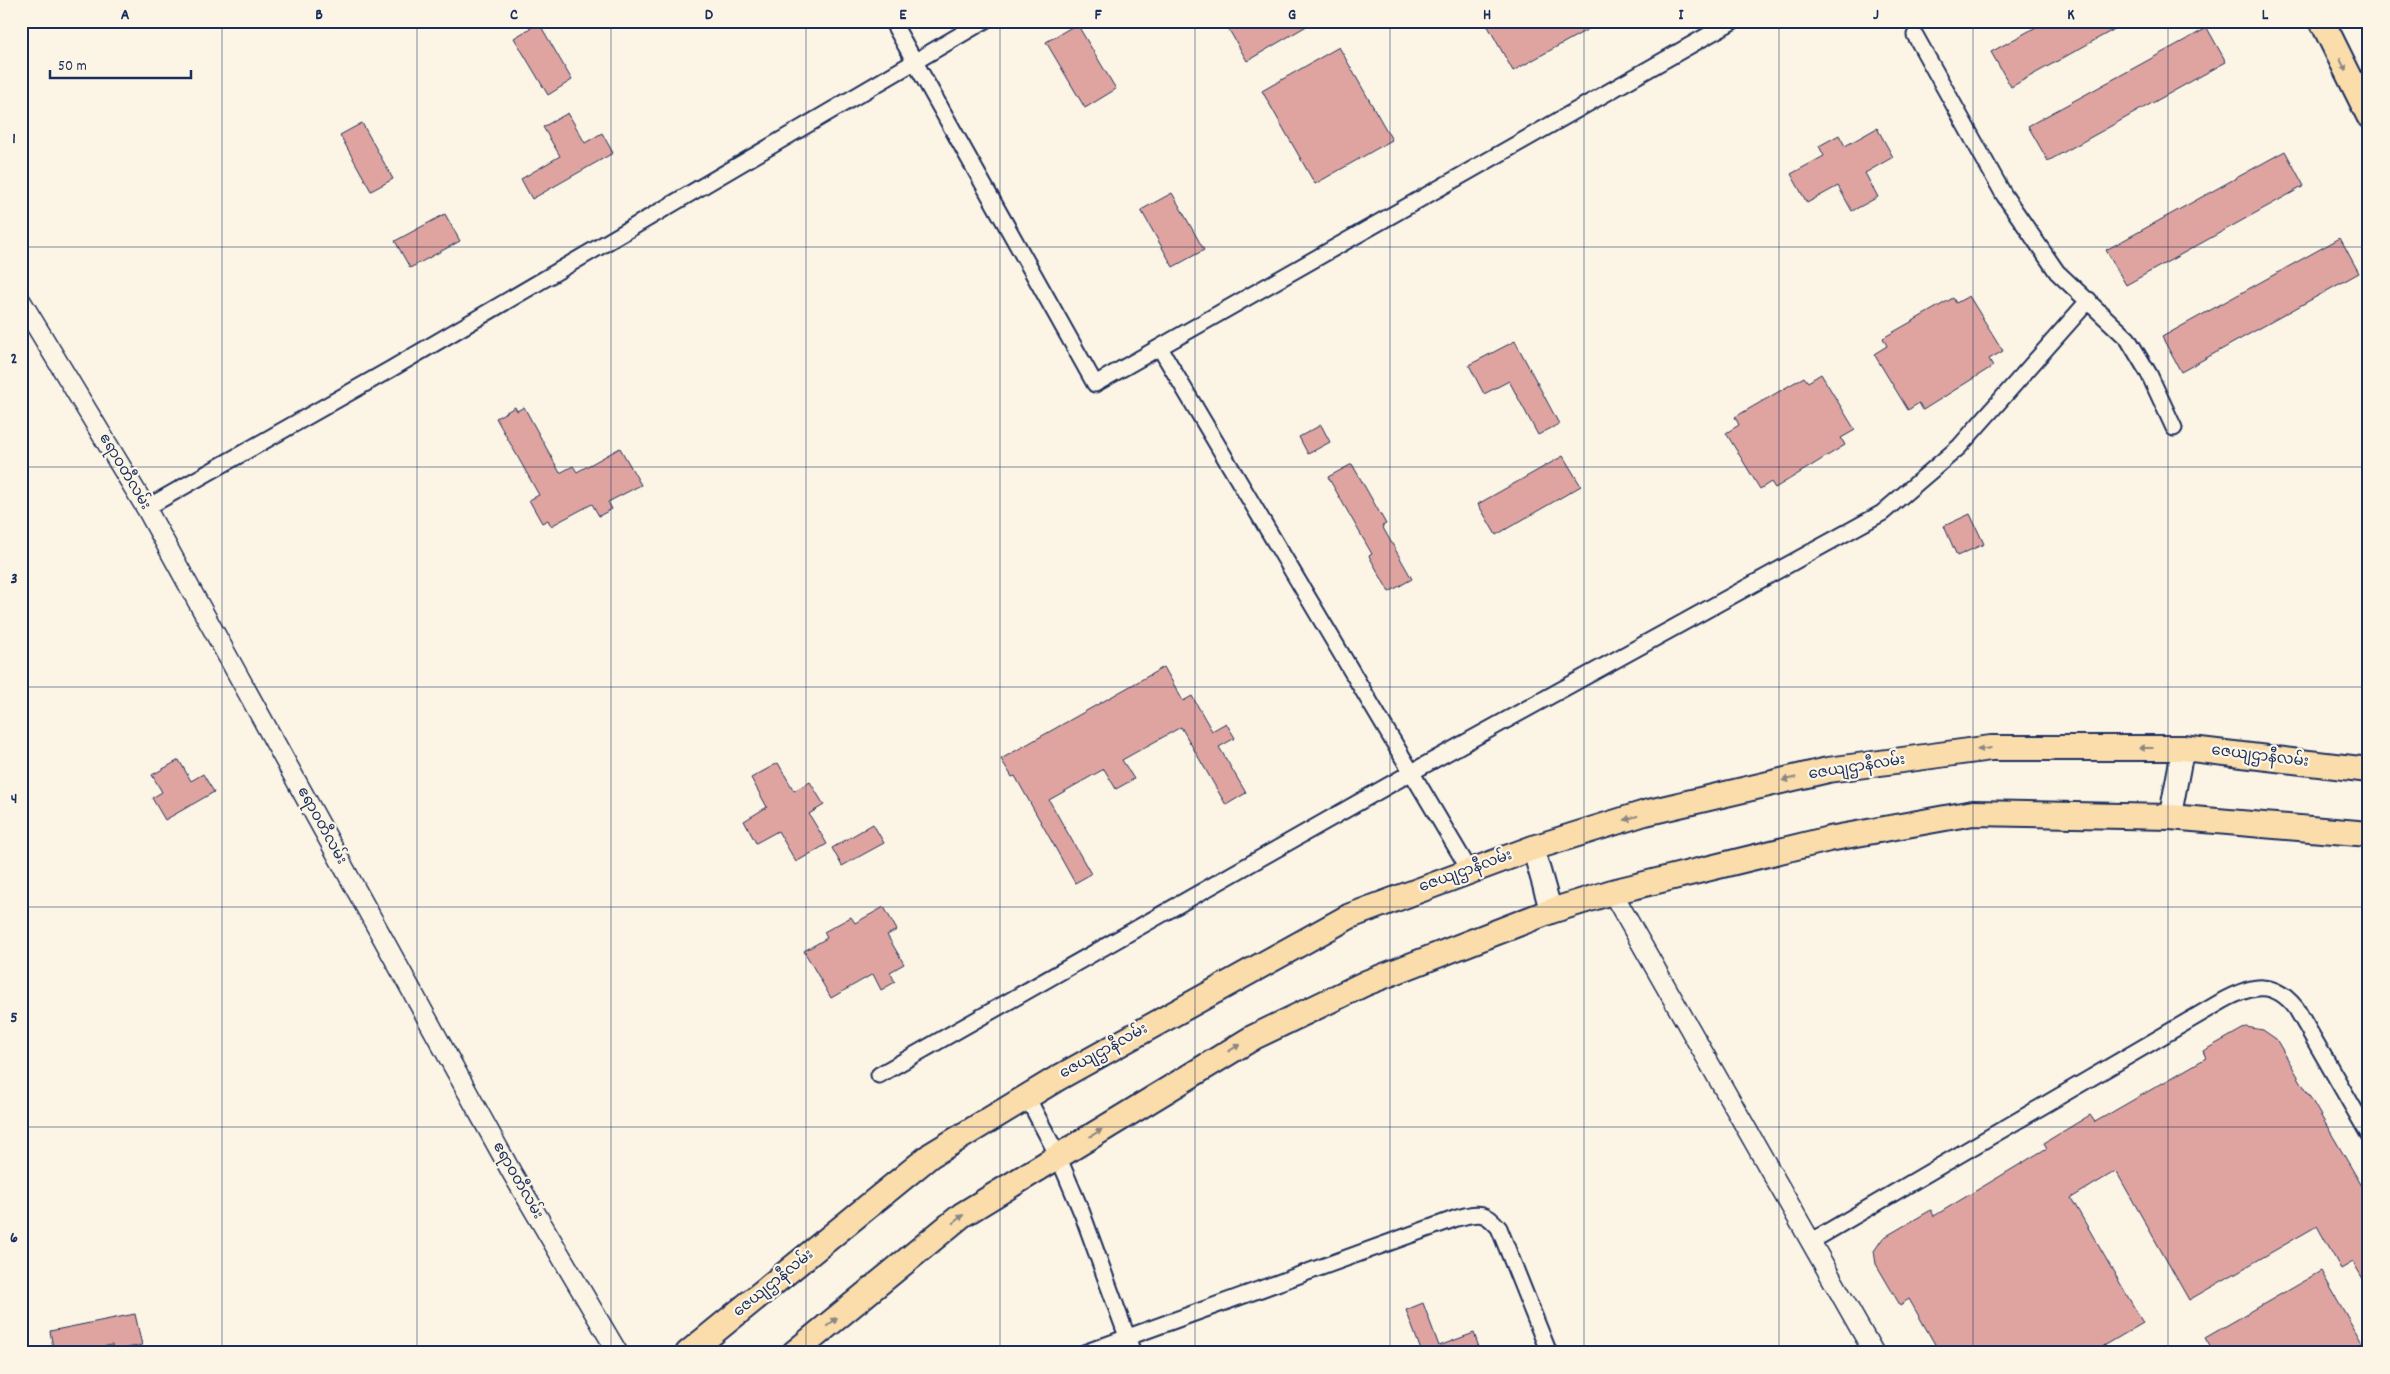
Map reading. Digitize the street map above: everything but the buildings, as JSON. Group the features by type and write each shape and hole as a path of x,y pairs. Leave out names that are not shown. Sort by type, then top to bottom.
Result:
{"main road":[{"path":"2322,21 2369,116"},
{"name":"ဇေယျဌာနီလမ်း","path":"688,1353 931,1156 1027,1097 1350,916 1533,848 1645,813 1828,770 1991,748 2183,748 2369,770"},
{"path":"2170,818 2183,748"},
{"path":"794,1353 962,1215 1254,1037 1366,983 1551,911 1612,892 1829,839 1973,813 2170,818 2369,834"},
{"path":"1533,848 1551,911"}],"street":[{"path":"892,21 1096,384 1733,21"},
{"path":"146,508 391,369 984,21"},
{"path":"1915,35 2004,195 2057,272 2128,339 2150,374 2174,428"},
{"path":"878,1075 1412,772 1882,513 1959,447 2088,300"},
{"name":"ဧရာဝတီလမ်း","path":"21,301 146,508 512,1173 618,1353"},
{"path":"1160,348 1470,871"},
{"path":"1612,892 1874,1353"},
{"path":"1810,1242 2224,1000 2253,988 2265,987 2276,990 2288,998 2296,1008 2369,1135"},
{"path":"1027,1097 1058,1156 1082,1213 1133,1353"},
{"path":"1084,1353 1457,1218 1482,1213 1490,1217 1499,1228 1549,1353"}]}
